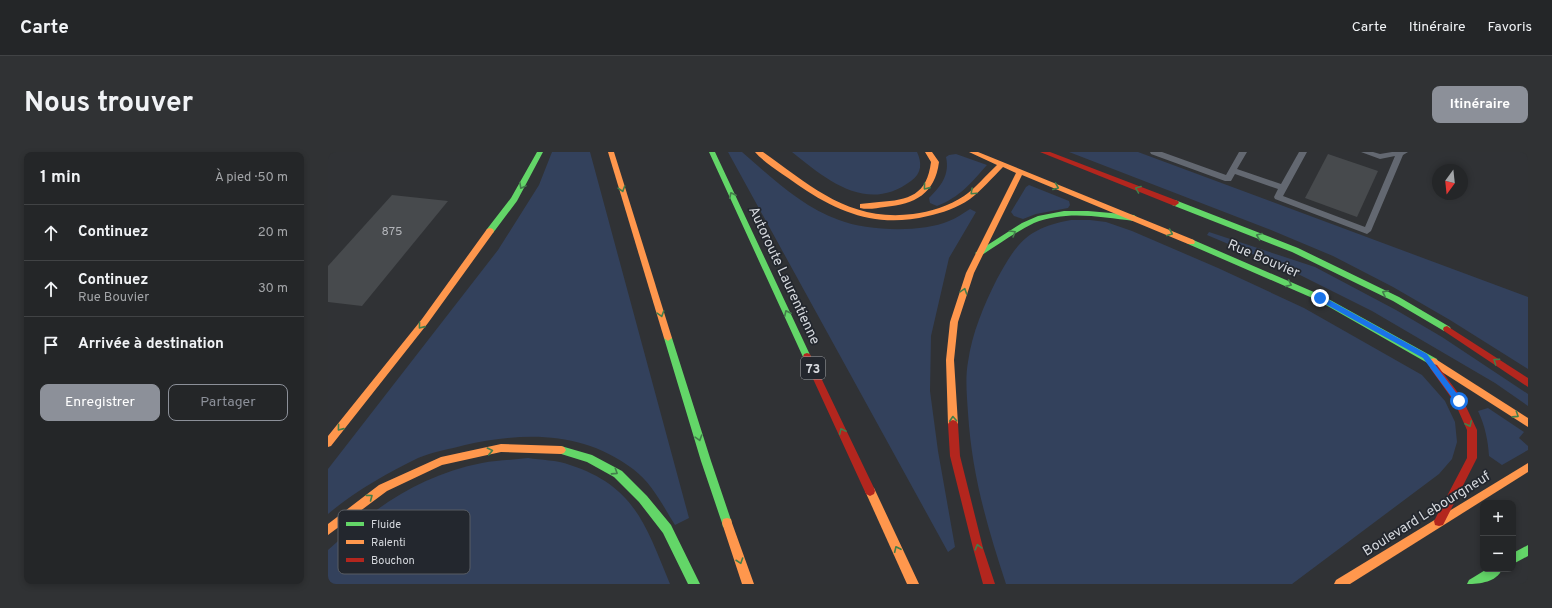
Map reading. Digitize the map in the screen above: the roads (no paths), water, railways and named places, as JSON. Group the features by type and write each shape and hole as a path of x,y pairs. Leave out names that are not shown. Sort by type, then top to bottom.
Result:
{"main road":[{"path":"328,443 425,321 514,200 540,152"},
{"path":"611,152 706,461 748,584"},
{"name":"Autoroute Laurentienne","path":"712,152 913,584"},
{"path":"758,152 836,206 861,215 906,219 945,210 968,197 1001,165 1008,156"},
{"path":"836,206 878,206 907,200 924,191 932,179 934,162 928,152"},
{"name":"Rue Bouvier","path":"972,152 1256,269 1320,298 1425,356 1528,423"},
{"name":"Rue Bouvier","path":"1043,152 1295,250 1347,274 1396,299 1461,337 1528,383"},
{"path":"989,584 978,548 956,456 950,360 954,322 970,273 1020,172 1033,157"},
{"path":"979,253 1021,228 1042,218 1070,214 1134,218"},
{"path":"1425,356 1459,401 1472,430 1472,458 1439,521"},
{"path":"354,510 383,488 441,461 501,448 556,449 589,458 618,474 643,499 667,529 694,584"},
{"name":"Boulevard Lebourgneuf","path":"1340,584 1528,467"},
{"path":"328,530 338,522"},
{"path":"1516,557 1528,550"},
{"path":"1473,584 1492,572"}],"lane":[{"path":"1154,152 1228,179 1244,152"},
{"path":"1303,152 1278,197 1367,231 1402,153"},
{"path":"1365,152 1380,157 1402,153"},
{"path":"1232,170 1283,188"}]}
